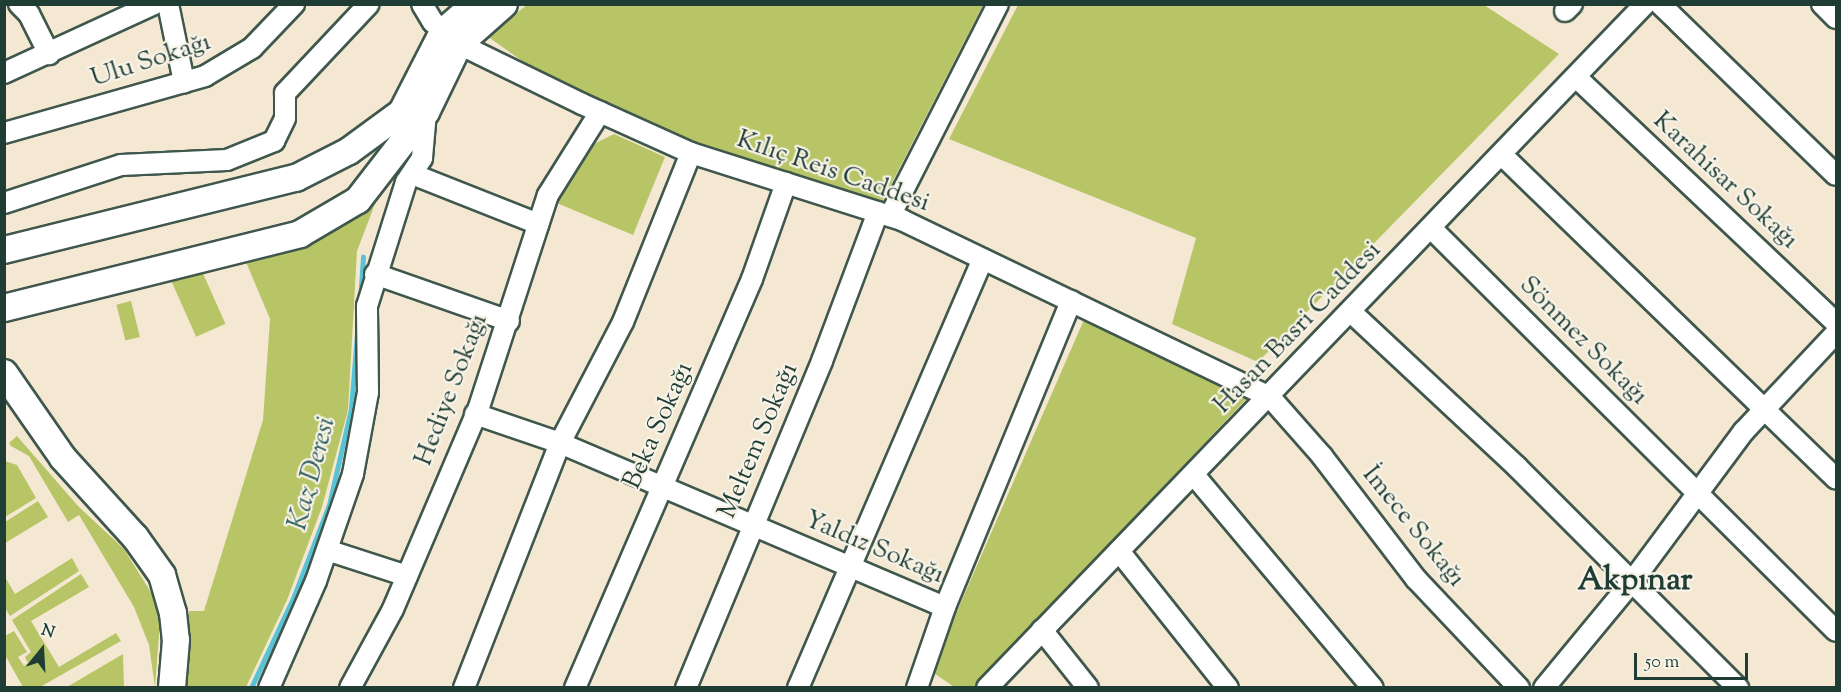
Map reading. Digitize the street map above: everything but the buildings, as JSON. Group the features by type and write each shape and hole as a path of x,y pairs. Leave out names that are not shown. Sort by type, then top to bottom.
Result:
{"main road":[{"path":"4,250 296,178 349,151 402,112 475,4"},
{"path":"4,308 300,234 358,200 426,112 451,38 504,4"},
{"path":"4,373 63,458 135,537 162,575 176,640 172,687"}],"street":[{"path":"19,4 29,14 49,54"},
{"path":"4,73 154,4"},
{"path":"168,4 184,82"},
{"name":"Ulu Sokağı","path":"4,133 184,82 236,61 294,4"},
{"path":"4,203 121,165 226,160 274,141 285,118 285,93 369,4"},
{"name":"Kılıç Reis Caddesi","path":"422,4 451,38 600,112 691,153 884,214 1270,397"},
{"name":"Meltem Sokağı","path":"686,687 884,214 998,4"},
{"name":"Hasan Basri Caddesi","path":"987,687 1270,397 1646,4"},
{"path":"1660,4 1836,176"},
{"path":"1822,4 1836,18"},
{"name":"Karahisar Sokağı","path":"1576,77 1836,323"},
{"path":"269,687 327,550 353,474 368,392 367,306 375,274 412,174 422,158 426,112"},
{"name":"Hediye Sokağı","path":"350,687 407,576 475,414 509,321 548,195 600,112"},
{"path":"464,687 560,443 623,322 691,153"},
{"path":"1502,155 1766,407 1836,479"},
{"path":"412,174 538,224"},
{"name":"Beka Sokağı","path":"575,687 752,279 786,183"},
{"name":"Sönmez Sokağı","path":"1431,228 1836,631"},
{"path":"798,687 983,259"},
{"path":"375,274 509,321"},
{"name":"Yaldız Sokağı","path":"475,414 560,443 945,607 1071,301"},
{"path":"1351,312 1509,459 1738,687"},
{"path":"1555,684 1696,492 1766,407 1836,333"},
{"name":"İmece Sokağı","path":"1270,397 1322,456 1416,579 1519,687"},
{"path":"1194,475 1373,687"},
{"path":"327,550 407,576"},
{"path":"1119,551 1228,687"},
{"path":"917,687 945,607"},
{"path":"1042,630 1088,687"}],"green space":[{"path":"527,5 983,5 882,202 695,150 542,75 487,36"},
{"path":"1018,5 1484,5 1559,54 1258,362 1172,324 1196,238 949,139"},
{"path":"614,134 665,157 633,235 552,201 586,148"},
{"path":"378,196 357,251 348,410 322,507 287,600 246,687 184,688 189,611 204,611 263,420 270,319 243,255 315,240"},
{"path":"201,269 225,324 196,337 172,282"},
{"path":"131,301 140,337 125,341 116,305"},
{"path":"1086,315 1251,394 974,687 954,687 931,671"},
{"path":"17,436 78,506 124,549 152,594 160,622 155,687 149,645 134,607 79,515 68,522 29,456 11,446 9,443"},
{"path":"5,461 17,465 36,498 5,517"},
{"path":"38,501 48,517 5,543 5,522"},
{"path":"72,558 79,571 10,616 5,608 5,577 15,594"},
{"path":"81,574 89,587 31,621 59,667 116,633 121,641 40,687 23,687 5,655 5,636 14,631 27,652 18,657 24,666 28,663 25,657 31,652 12,620"},
{"path":"123,654 124,687 67,687"}],"waterway":[{"name":"Kaz Deresi","path":"360,302 363,257"},
{"name":"Kaz Deresi","path":"251,688 294,596 329,505 351,409 358,322"}],"district":[{"name":"Akpınar","path":"1635,581"}]}
